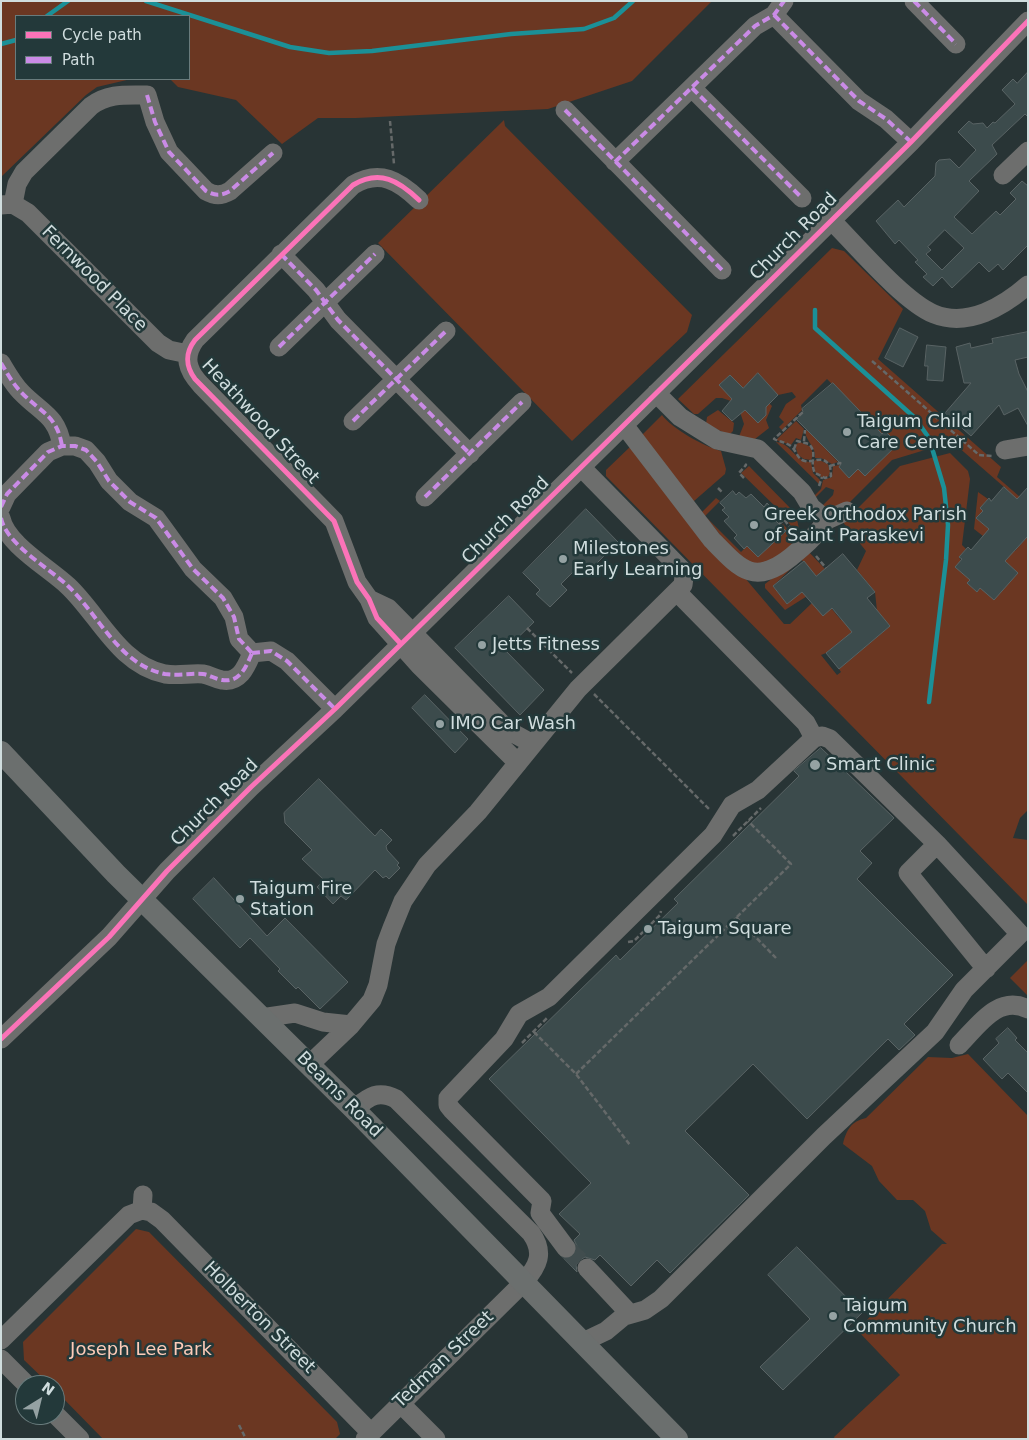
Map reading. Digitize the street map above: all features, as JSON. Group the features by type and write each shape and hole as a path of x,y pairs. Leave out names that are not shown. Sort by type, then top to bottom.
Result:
{"main road":[{"name":"Beams Road","path":"1,752 62,819 354,1110 677,1439"}],"street":[{"path":"914,1 956,44"},
{"path":"616,162 754,26 779,8 863,105 886,119 911,142"},
{"name":"Church Road","path":"1,1039 109,937 167,871 264,774 335,709 624,425 911,142 1028,21"},
{"path":"692,88 802,198"},
{"path":"7,205 24,172 91,106 98,101 116,95 147,95 155,122 169,152 206,191 212,194 223,195 230,191 273,153"},
{"path":"565,110 722,270"},
{"path":"1003,175 1028,150"},
{"name":"Heathwood Street","path":"394,180 379,176 369,177 353,184 195,340 188,354 189,369 195,378 334,522 357,582 370,599 388,608 406,638"},
{"path":"394,180 419,200"},
{"name":"Fernwood Place","path":"7,205 28,212 158,343 169,350 188,354"},
{"path":"831,220 906,295 936,315 960,318 987,313 1011,300 1028,285"},
{"path":"281,254 316,290 338,320 470,454"},
{"path":"279,347 375,254"},
{"path":"353,421 446,330"},
{"path":"1,363 20,392 54,422 59,430 62,446"},
{"path":"656,393 680,417 717,440 758,448 802,492 811,507 822,516 829,519 847,511"},
{"path":"425,497 522,402"},
{"path":"624,425 712,540 728,556 753,572 764,573 775,569 796,552 817,534 824,524 822,516"},
{"path":"1,507 7,494 48,452 62,446 75,446 86,450 97,462 109,481 130,502 156,518 194,569 223,598 234,617 239,639 252,652 272,651 287,661 335,709"},
{"path":"1004,450 1028,446"},
{"path":"309,1065 351,1025 376,993 386,944 407,895 439,851 478,812 583,684 677,592 684,581 682,570 581,467"},
{"path":"1,518 8,531 28,553 67,585 105,632 130,657 148,668 166,674 205,674 221,680 234,680 245,670 252,652"},
{"path":"677,592 800,716 808,725 814,738"},
{"path":"406,638 511,732 532,744"},
{"path":"406,638 518,763"},
{"path":"566,1248 540,1213 542,1201 452,1110 448,1105 448,1098 504,1039 519,1014 549,998 713,835 736,802 758,790 814,738 826,737 835,742 937,844 1020,934 964,990 935,1032 824,1136 650,1308 619,1319 606,1331 583,1342"},
{"path":"937,844 908,873 986,969"},
{"path":"959,1045 992,1012 1002,1006 1016,1005 1028,1009"},
{"path":"260,1018 295,1014 323,1022 351,1025"},
{"name":"Tedman Street","path":"354,1110 374,1094 383,1094 396,1099 531,1233 538,1245 540,1256 534,1270 524,1282 368,1436"},
{"name":"Holberton Street","path":"1,1340 143,1202 368,1436"},
{"path":"587,1268 630,1314"},
{"path":"1,1359 17,1375"},
{"path":"400,1403 436,1439"},
{"path":"65,1424 80,1439"}],"path":[{"path":"390,121 394,180"},
{"path":"872,361 979,455 990,457 1004,450"},
{"path":"803,412 774,439 794,449 799,458 806,461 813,460 821,459 830,466 831,476 822,477 813,470 813,460 813,450 804,441"},
{"path":"804,441 805,430"},
{"path":"794,449 797,442 804,441"},
{"path":"830,466 841,464"},
{"path":"819,486 822,477"},
{"path":"718,488 722,492"},
{"path":"779,524 785,519"},
{"path":"527,628 711,811 739,830"},
{"path":"576,1074 790,864 748,821"},
{"path":"736,918 776,958"},
{"path":"534,1032 576,1074 630,1145"},
{"path":"239,1425 246,1439"}],"green space":[{"path":"1,1 712,1 632,81 548,109 318,118 282,144 236,100 178,87 171,80 190,80 190,15 15,15 15,80 127,80 97,87 86,95 1,177"},
{"path":"504,120 505,126 692,315 687,332 572,441 378,243"},
{"path":"832,248 844,251 903,309 878,359 1001,467 997,477 1028,504 1028,518 1004,487 957,446 948,443 892,460 843,509 837,512 820,508 833,495 834,490 826,487 815,498 814,496 821,489 823,480 832,477 833,466 840,465 839,467 849,478 858,469 865,476 898,444 885,431 882,434 827,379 801,405 802,410 782,430 779,427 784,422 779,417 786,404 796,397 792,392 778,395 758,373 743,388 732,377 728,377 721,383 732,399 731,401 716,398 698,414 694,414 678,399"},
{"path":"763,397 772,406 766,420 769,428 755,439 738,439 744,424 740,412 745,410 759,422 766,415"},
{"path":"718,410 734,423 733,431 729,435 706,424 707,417"},
{"path":"662,415 673,426 689,436 706,446 721,451 726,469 725,474 694,501 692,501 641,436"},
{"path":"796,421 804,429 801,440 796,438 791,445 776,440"},
{"path":"807,430 838,462 832,464 821,458 815,458 814,450 806,436 805,432"},
{"path":"776,442 782,443 801,459 811,462 813,473 820,480 819,484"},
{"path":"800,442 811,447 813,455 811,460 804,459 798,455 795,445"},
{"path":"632,445 784,624 790,624 812,603 831,608 841,620 862,603 867,620 821,655 837,675 841,672 839,669 890,626 877,611 875,592 857,570 866,551 842,521 851,515 900,466 950,453 968,471 970,479 962,545 966,549 959,557 970,580 968,584 977,591 983,584 994,599 1018,573 1009,565 1006,568 983,536 974,529 978,492 988,499 980,508 983,511 976,518 1015,551 1028,536 1028,810 1020,818 1013,838 1028,840 1028,905 606,476 606,470"},
{"path":"817,459 828,464 830,472 828,477 821,477 815,472 813,462"},
{"path":"749,466 796,514 801,539 781,512 741,473"},
{"path":"716,498 720,501 705,516 702,512"},
{"path":"706,517 741,552 747,546 758,557 785,531 781,526 783,524 800,542 766,567 739,559"},
{"path":"808,551 825,569 816,576 801,559 773,586 787,603 808,587 812,593 785,610 765,588 765,584"},
{"path":"1028,960 1028,996 1010,978"},
{"path":"968,1054 1028,1116 1028,1439 835,1439 834,1437 900,1375 857,1330 942,1244 947,1244 931,1230 925,1211 913,1200 897,1200 879,1181 872,1166 843,1144 846,1135 853,1124 866,1118 928,1057 952,1058"},
{"name":"Joseph Lee Park","path":"136,1229 149,1232 337,1422 340,1434 335,1439 103,1439 65,1400 65,1375 40,1375 24,1360 23,1342"}],"building":[{"path":"1028,72 1028,117 1025,114 992,145 997,154 969,181 979,191 954,217 972,234 996,211 1000,215 1016,199 1010,193 1022,181 1028,186 1028,245 1003,270 998,264 989,272 979,262 952,288 942,277 933,286 923,277 927,274 915,262 918,260 899,240 895,244 876,221 898,200 904,207 935,176 936,163 939,160 950,159 959,168 976,150 958,132 969,121 973,124 983,123 987,128 993,122 995,123 1015,104 1002,90 1013,79 1017,83","holes":["945,230 964,248 942,270 926,254 931,250 928,247"]},
{"path":"900,328 918,337 903,367 885,358"},
{"path":"1028,332 1028,357 1015,360 1019,374 1028,392 1028,426 1018,408 1004,415 999,405 971,436 945,413 971,383 964,383 956,347 970,343 971,348 993,343 992,339"},
{"path":"927,345 946,347 943,381 927,380 928,366 925,366"},
{"path":"758,373 778,395 766,407 766,415 758,423 745,410 732,421 722,411 732,399 719,385 730,375 743,388"},
{"name":"Taigum Child Care Center","path":"833,383 882,434 885,431 898,444 865,476 858,469 849,478 839,467 841,464 796,419 803,412 802,409"},
{"path":"1004,487 1017,499 1028,487 1028,536 1005,561 1018,573 994,600 980,588 977,592 967,583 970,580 955,567 962,559 959,557 968,547 971,550 989,529 976,518 983,511 980,508 989,498 991,501"},
{"path":"733,491 736,495 739,492 746,498 751,494 764,507 767,503 779,515 774,519 786,531 758,557 747,546 744,549 734,538 737,535 724,521 729,517 722,510 725,508 720,503"},
{"name":"Milestones Early Learning","path":"586,509 618,542 589,571 582,563 561,584 567,590 550,607 536,594 540,590 523,573"},
{"path":"843,554 875,592 867,598 890,626 839,669 826,653 852,632 832,608 823,616 802,592 787,604 773,586 804,561 816,576"},
{"path":"509,596 534,622 505,650 544,690 520,715 455,648"},
{"name":"IMO Car Wash","path":"425,695 468,739 455,753 412,708"},
{"path":"821,748 894,818 860,851 872,863 857,879 953,975 904,1024 915,1035 899,1050 888,1039 807,1119 753,1064 685,1131 749,1195 670,1273 657,1260 631,1286 600,1255 595,1260 585,1257 580,1260 576,1265 577,1272 564,1259 572,1257 576,1253 577,1246 574,1240 580,1234 559,1214 591,1183 489,1079 616,955 620,960 678,903 674,899 799,776 794,771"},
{"path":"319,779 375,836 381,829 392,840 386,846 387,850 399,863 397,865 400,868 389,879 386,876 383,878 375,870 346,900 341,896 333,904 317,887 324,880 302,859 312,850 285,823 284,813"},
{"path":"214,878 267,936 285,918 348,982 320,1009 298,987 296,989 278,971 280,969 250,938 240,948 193,899"},
{"path":"1008,1028 1017,1038 1015,1040 1028,1053 1028,1093 1008,1073 1002,1079 983,1059 999,1043 996,1039"},
{"name":"Taigum Community Church","path":"797,1247 862,1313 783,1390 760,1367 810,1319 768,1275"}],"waterway":[{"path":"48,15 68,1"},
{"path":"146,1 190,15"},
{"path":"190,15 290,47 329,53 372,51 511,34 584,29 614,18 633,1"},
{"path":"1,44 15,40"},
{"path":"815,310 815,328 915,418 929,438 944,488 948,525 946,560 929,702"}],"tunnel":[{"path":"566,1248 587,1268"}],"marked path":[{"path":"615,162 755,26 774,15 784,1"},
{"path":"914,1 956,44"},
{"path":"774,15 859,101 886,119 911,142"},
{"path":"692,88 802,198"},
{"path":"147,95 155,122 169,152 209,193 218,195 230,191 273,153"},
{"path":"565,110 722,270"},
{"path":"281,254 316,290 338,320 470,454"},
{"path":"279,347 375,254"},
{"path":"353,421 446,331"},
{"path":"1,363 18,389 52,421 60,436 62,446"},
{"path":"425,497 522,402"},
{"path":"1,507 7,494 48,452 62,446 75,446 86,450 97,462 109,481 130,502 156,518 193,569 223,598 234,617 239,639 252,653"},
{"path":"1,518 5,528 19,546 68,586 122,650 135,661 149,669 165,674 203,674 228,680 242,673 252,653"},
{"path":"252,653 271,651 287,661 335,709"}],"cycle path":[{"path":"1,1039 109,937 167,871 251,787 335,709 624,425 911,142 1028,21"},
{"path":"401,644 377,618 369,599 357,582 334,521 195,379 189,369 188,354 195,340 353,185 372,178 389,179 404,187 419,200"}],"place":[{"name":"Taigum Child Care Center","path":"847,432"},
{"name":"Greek Orthodox Parish of Saint Paraskevi","path":"754,525"},
{"name":"Milestones Early Learning","path":"563,559"},
{"name":"Jetts Fitness","path":"482,645"},
{"name":"IMO Car Wash","path":"440,724"},
{"name":"Smart Clinic","path":"815,765"},
{"name":"Taigum Fire Station","path":"240,899"},
{"name":"Taigum Square","path":"648,929"},
{"name":"Taigum Community Church","path":"833,1316"}]}
